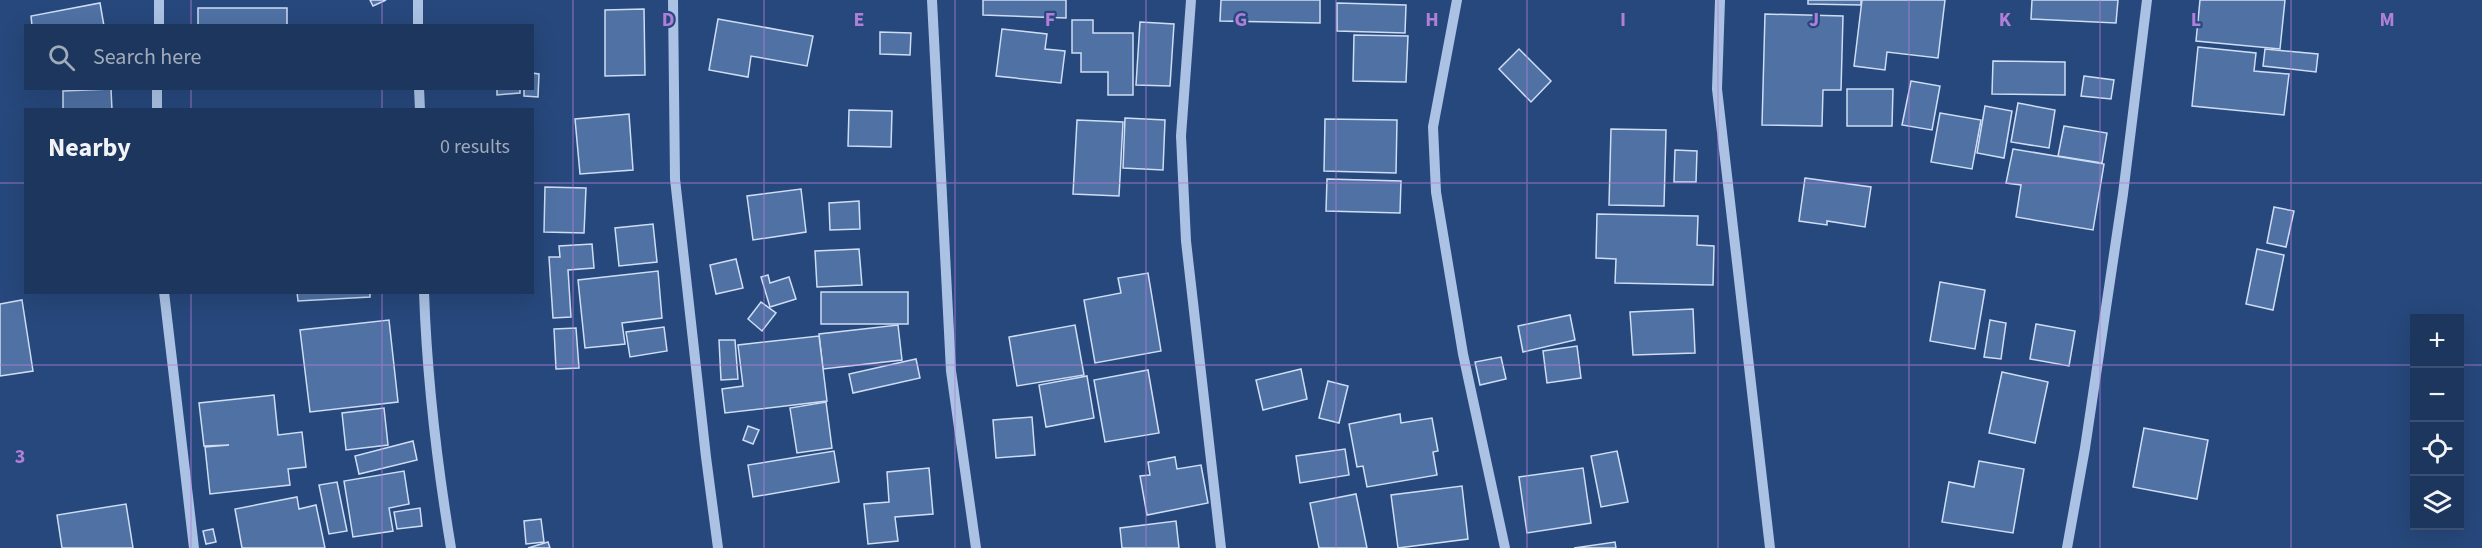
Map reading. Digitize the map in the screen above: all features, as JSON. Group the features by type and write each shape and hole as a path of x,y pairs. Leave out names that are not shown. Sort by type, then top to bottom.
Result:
{"street":[{"path":"159,0 159,24"},
{"path":"418,0 418,24"},
{"path":"673,0 675,179 718,548"},
{"path":"932,0 951,370 976,548"},
{"path":"1191,0 1181,136 1186,241 1221,548"},
{"path":"1457,0 1433,127 1436,192 1463,354 1505,548"},
{"path":"1720,0 1717,89 1770,548"},
{"path":"2067,548 2085,448 2121,206 2147,0"},
{"path":"157,90 157,108"},
{"path":"419,90 420,108"},
{"path":"164,294 194,548"},
{"path":"424,294 442,492 451,548"}],"building":[{"path":"370,0 386,0 373,6"},
{"path":"983,0 1066,0 1066,18 983,15"},
{"path":"1221,0 1320,0 1320,23 1220,21"},
{"path":"1808,0 1861,0 1861,5 1808,4"},
{"path":"1862,0 1945,0 1938,58 1887,52 1885,70 1854,66"},
{"path":"2032,0 2118,0 2116,23 2031,19"},
{"path":"2200,0 2285,0 2280,49 2196,41"},
{"path":"100,3 104,24 32,24 31,16"},
{"path":"1337,3 1406,5 1405,33 1337,31"},
{"path":"198,8 287,8 287,24 198,24"},
{"path":"644,9 645,75 605,76 605,10"},
{"path":"1765,14 1843,16 1841,90 1823,90 1822,126 1762,125"},
{"path":"718,19 813,36 807,66 751,56 748,77 709,70"},
{"path":"1072,20 1093,20 1093,33 1133,33 1133,95 1108,95 1108,72 1081,72 1081,53 1072,53"},
{"path":"1140,22 1174,24 1170,86 1136,85"},
{"path":"1002,29 1047,34 1045,49 1065,51 1061,83 996,76"},
{"path":"880,32 911,33 910,55 880,54"},
{"path":"1354,35 1408,36 1406,82 1353,81"},
{"path":"2198,47 2256,53 2254,71 2289,74 2284,115 2192,106"},
{"path":"1519,49 1551,81 1531,102 1499,69"},
{"path":"2265,49 2318,54 2316,72 2263,66"},
{"path":"1993,61 2065,62 2065,95 1992,94"},
{"path":"534,73 539,74 538,97 524,96 524,90 534,90"},
{"path":"2084,76 2114,80 2111,99 2081,96"},
{"path":"1911,81 1940,86 1932,130 1902,125"},
{"path":"1847,89 1893,89 1892,126 1847,126"},
{"path":"111,90 112,108 63,108 63,91"},
{"path":"497,90 520,90 520,93 497,95"},
{"path":"2018,103 2055,110 2049,148 2011,142"},
{"path":"1985,106 2012,111 2004,158 1977,153"},
{"path":"849,110 892,111 891,147 848,146"},
{"path":"1940,113 1981,120 1972,169 1931,162"},
{"path":"629,114 633,170 580,174 575,119"},
{"path":"1125,118 1165,120 1163,170 1123,168"},
{"path":"1325,119 1397,120 1396,173 1324,171"},
{"path":"1077,120 1123,122 1119,196 1073,194"},
{"path":"2064,126 2107,133 2102,163 2058,156"},
{"path":"1611,129 1666,130 1664,206 1609,205"},
{"path":"2013,149 2104,164 2093,230 2016,217 2021,185 2006,183"},
{"path":"1675,150 1697,151 1696,182 1674,182"},
{"path":"1805,178 1871,187 1865,227 1827,221 1827,225 1799,221"},
{"path":"1327,179 1401,181 1400,213 1326,211"},
{"path":"545,187 586,188 584,233 544,232"},
{"path":"801,189 806,232 753,240 747,196"},
{"path":"859,201 860,229 830,230 829,203"},
{"path":"2274,207 2294,211 2286,247 2267,243"},
{"path":"1597,214 1698,216 1697,245 1714,246 1713,285 1615,283 1616,259 1596,258"},
{"path":"653,224 657,262 619,266 615,228"},
{"path":"592,244 594,268 568,270 571,317 553,318 549,257 560,257 559,246"},
{"path":"859,249 862,285 817,287 815,251"},
{"path":"2257,249 2284,255 2273,310 2246,304"},
{"path":"736,259 743,288 716,294 710,265"},
{"path":"658,271 662,318 622,323 625,344 585,348 578,280"},
{"path":"1148,273 1161,351 1095,363 1084,300 1121,293 1118,278"},
{"path":"768,275 770,283 789,277 796,299 770,307 761,277"},
{"path":"1940,282 1985,290 1975,349 1930,341"},
{"path":"821,292 908,292 908,324 821,324"},
{"path":"297,294 370,294 370,297 298,301"},
{"path":"22,300 33,371 0,376 0,304"},
{"path":"761,302 776,313 762,331 748,319"},
{"path":"1693,309 1695,353 1633,355 1630,312"},
{"path":"1570,315 1575,340 1523,352 1518,326"},
{"path":"389,320 398,402 310,412 300,330"},
{"path":"1990,320 2006,323 2001,359 1984,357"},
{"path":"2036,324 2075,331 2069,366 2030,359"},
{"path":"898,325 902,360 823,369 819,334"},
{"path":"1075,325 1084,375 1017,386 1009,337"},
{"path":"664,327 667,351 630,357 626,332"},
{"path":"576,328 579,368 556,369 554,329"},
{"path":"819,336 827,401 725,413 722,389 743,386 738,345"},
{"path":"719,340 735,340 738,379 721,380"},
{"path":"1577,346 1581,378 1547,383 1543,351"},
{"path":"1501,357 1506,379 1480,385 1475,362"},
{"path":"916,359 920,378 853,393 849,374"},
{"path":"1301,369 1307,399 1263,410 1256,380"},
{"path":"1148,370 1159,433 1105,442 1094,380"},
{"path":"2002,372 2048,382 2035,443 1989,433"},
{"path":"1087,376 1094,418 1046,427 1039,385"},
{"path":"1328,381 1348,386 1339,423 1319,418"},
{"path":"274,395 278,435 302,432 306,467 288,469 290,485 210,494 205,447 229,445 204,446 199,403"},
{"path":"826,402 832,448 797,453 790,408"},
{"path":"384,408 388,445 346,450 342,413"},
{"path":"1400,414 1401,423 1432,418 1438,451 1433,452 1437,475 1367,487 1363,466 1357,467 1349,424"},
{"path":"1032,417 1035,455 996,458 993,420"},
{"path":"748,426 759,430 753,444 743,440"},
{"path":"2144,428 2208,440 2197,499 2133,487"},
{"path":"413,441 417,460 359,474 355,456"},
{"path":"1345,449 1349,475 1300,483 1296,456"},
{"path":"834,451 839,482 753,497 748,465"},
{"path":"1617,451 1628,502 1601,507 1591,456"},
{"path":"1175,457 1177,469 1201,465 1208,503 1147,515 1140,476 1150,475 1148,462"},
{"path":"1979,461 2024,469 2013,533 1942,522 1949,482 1974,487"},
{"path":"929,468 933,514 895,517 898,541 868,544 864,504 889,502 887,472"},
{"path":"1583,468 1591,523 1527,533 1519,477"},
{"path":"404,471 409,504 389,508 393,531 353,537 344,481"},
{"path":"337,482 347,531 329,534 319,485"},
{"path":"1462,486 1468,539 1398,548 1391,495"},
{"path":"1356,494 1367,548 1319,548 1310,503"},
{"path":"297,497 299,509 316,505 325,548 242,548 235,509"},
{"path":"126,504 133,548 62,548 57,515"},
{"path":"420,508 422,526 397,529 394,512"},
{"path":"541,519 544,542 526,544 524,521"},
{"path":"1176,521 1179,548 1122,548 1120,528"},
{"path":"213,529 216,542 206,544 203,531"},
{"path":"548,542 550,548 528,548"},
{"path":"1615,542 1616,548 1574,548"}]}
